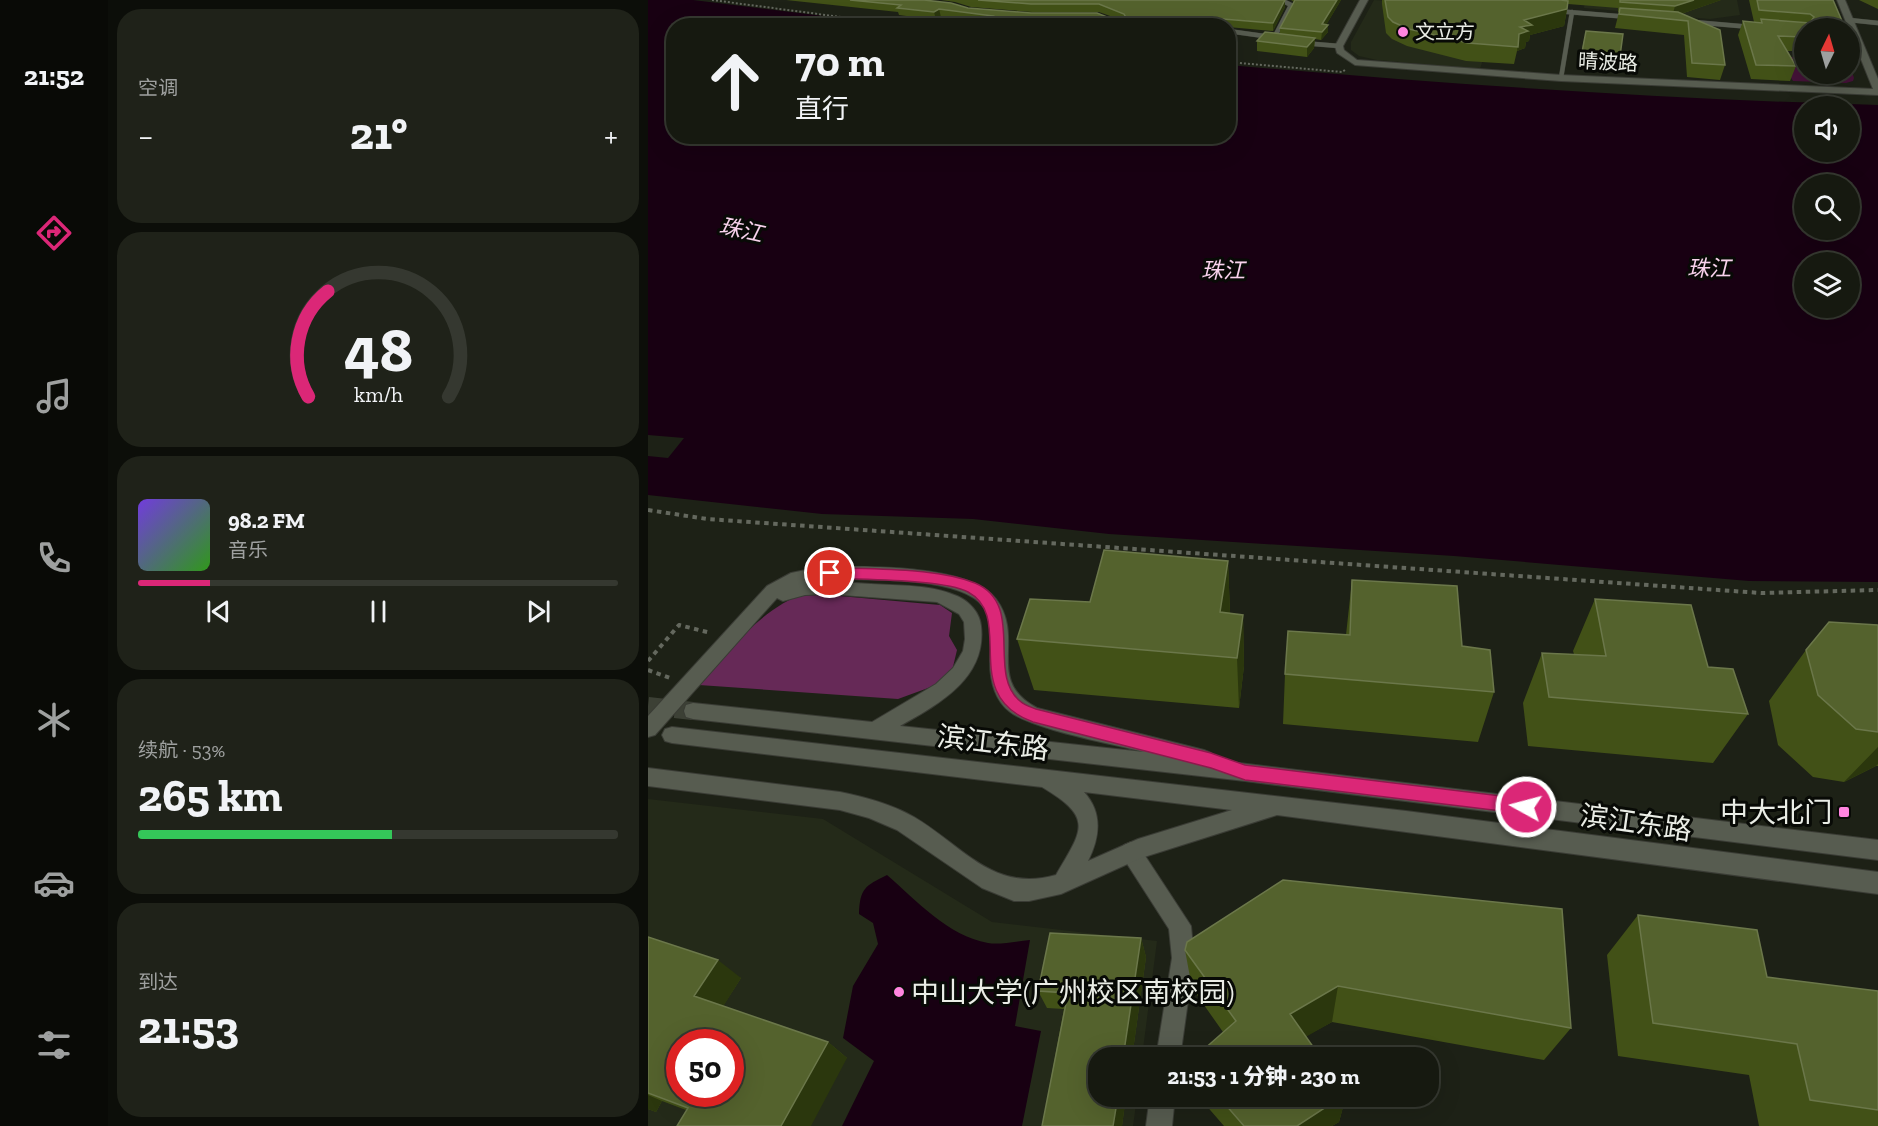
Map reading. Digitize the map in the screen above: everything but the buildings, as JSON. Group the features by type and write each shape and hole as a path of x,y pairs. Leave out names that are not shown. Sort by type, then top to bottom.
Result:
{"main road":[{"path":"1355,62 1340,49 1364,0"},
{"path":"1840,0 1848,18"},
{"path":"1860,54 1878,91"},
{"name":"晴波路","path":"1355,62 1562,78 1878,91"},
{"path":"648,729 739,626 774,591 790,580 806,574 830,573 919,578 964,585 981,594 993,609 998,624 999,676 1013,705 1033,715 1211,760 1245,772"},
{"path":"739,626 773,599 802,587 932,594 943,596 962,606 972,620 974,637 970,657 965,667 957,677 937,693 874,731"},
{"name":"滨江东路","path":"693,711 1245,772 1878,850"},
{"name":"滨江东路","path":"672,735 1280,806 1878,883"},
{"path":"648,777 840,801 868,808 911,826 979,874 1013,890 1030,890 1062,883 1131,852 1280,806"},
{"path":"1042,777 1074,796 1082,804 1089,823 1085,849 1062,883"},
{"path":"1131,852 1180,926 1183,958 1170,1047"},
{"path":"1159,1126 1162,1107"}],"lane":[{"path":"1274,38 1291,5 1281,0"},
{"path":"1549,10 1641,18"},
{"path":"1562,78 1572,12"},
{"path":"1860,21 1878,23"},
{"path":"1687,22 1757,28"},
{"path":"1236,32 1285,41"},
{"path":"1294,42 1340,49"}],"path":[{"path":"712,0 851,18"},
{"path":"1236,63 1342,72 1355,62"},
{"path":"648,510 707,519 1761,593 1878,590"},
{"path":"648,661 679,625 712,633"},
{"path":"648,670 672,679"}],"shaded area":[{"name":"文立方","path":"1374,0 1499,8 1480,69 1377,60 1359,56 1351,50 1351,42"},
{"path":"1585,0 1737,0 1740,15 1710,19 1584,8"},
{"path":"1786,70 1794,70 1794,81 1793,81"},
{"path":"806,593 940,605 952,613 949,636 957,650 952,671 939,684 898,699 699,685 735,644 761,619 790,600"},
{"name":"中山大学(广州校区南校园)","path":"648,799 823,819 992,922 1157,941 1143,1047 1088,1047 1088,1107 1136,1107 1133,1126 648,1126"}],"water":[{"name":"珠江","path":"648,0 693,0 841,18 666,18 666,144 1236,144 1236,66 1553,90 1794,102 1794,162 1860,162 1860,104 1878,105 1878,582 1749,581 1454,556 1109,534 973,519 822,514 648,495"},
{"path":"887,875 933,916 959,933 988,943 1030,940 1015,1026 1041,1031 1022,1126 842,1126 874,1061 843,1038 853,986 878,944 873,923 859,914 861,898 869,885"}],"pier":[{"path":"648,435 684,438 668,458 648,456"}],"tunnel":[{"path":"648,706 693,711"}],"place":[{"name":"文立方","path":"1403,32"},
{"name":"中大北门","path":"1844,812"},
{"name":"中山大学(广州校区南校园)","path":"899,992"}],"route":[{"path":"830,573 942,580 964,585 981,594 993,609 998,624 997,666 1002,686 1013,705 1033,715 1211,760 1245,772 1526,807"}]}
